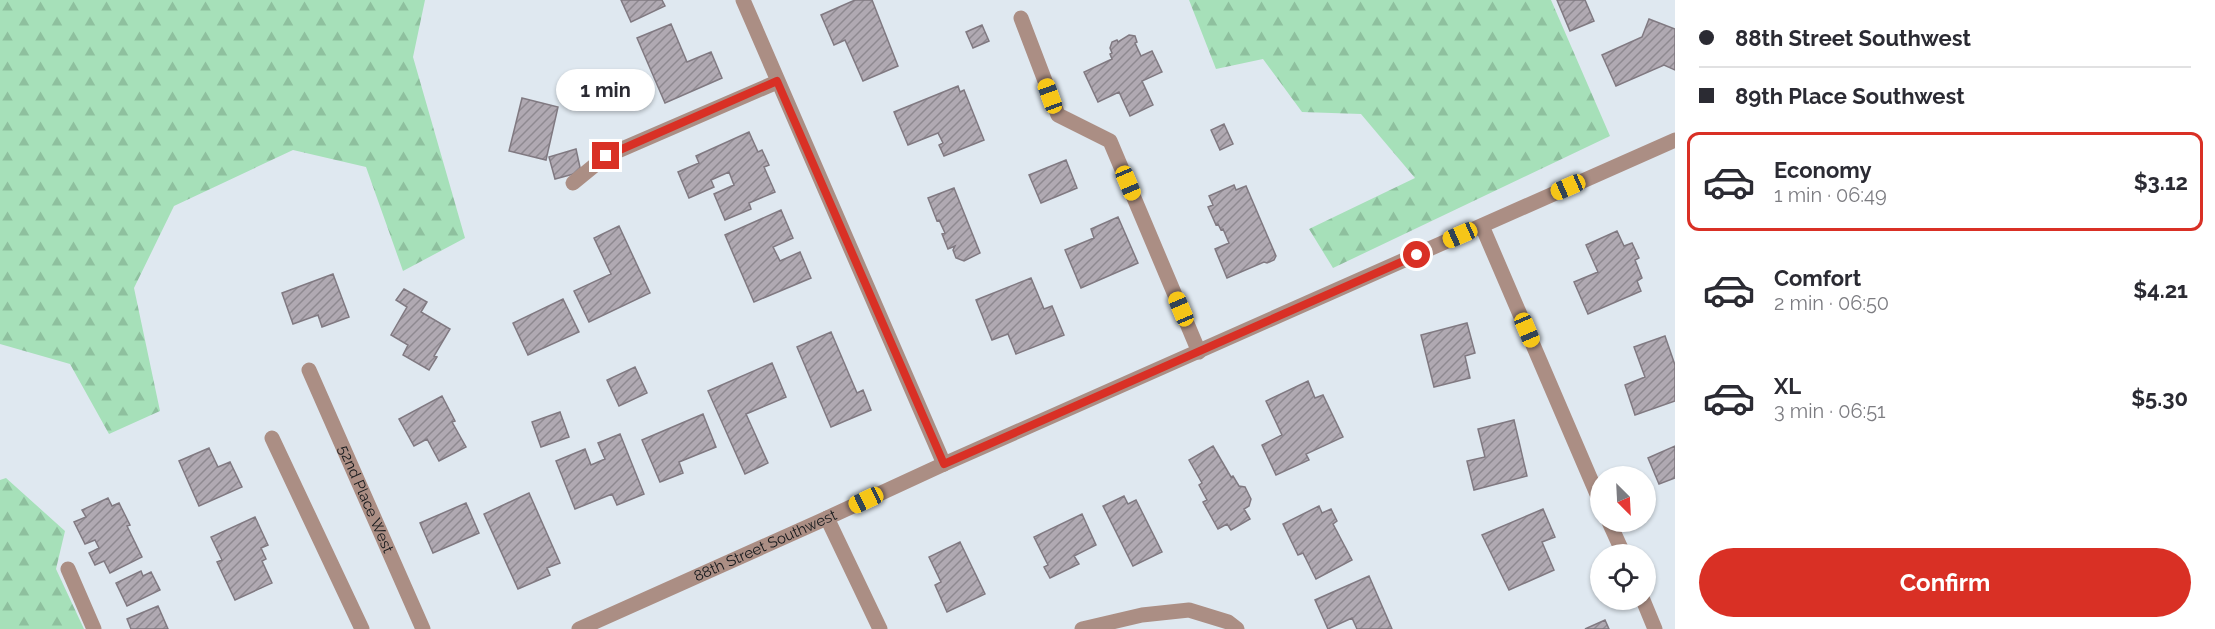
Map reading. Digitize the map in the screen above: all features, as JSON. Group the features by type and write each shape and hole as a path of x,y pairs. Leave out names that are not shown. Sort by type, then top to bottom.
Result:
{"street":[{"path":"743,0 944,464"},
{"path":"1022,18 1058,115 1110,141 1199,352"},
{"path":"573,183 606,156 777,81"},
{"name":"88th Street Southwest","path":"579,629 944,464 1675,140"},
{"path":"1482,225 1590,478"},
{"name":"52nd Place West","path":"309,370 423,629"},
{"path":"272,438 362,629"},
{"path":"827,518 880,629"},
{"path":"68,569 94,629"},
{"path":"1082,629 1142,615 1189,610 1228,622 1237,629"},
{"path":"1647,610 1656,629"}],"green space":[{"path":"0,0 425,0 413,57 465,238 403,271 366,167 293,150 174,206 134,288 160,411 109,434 70,364 0,344"},
{"path":"1189,0 1551,0 1610,136 1333,268 1309,229 1415,178 1361,114 1302,112 1263,59 1216,69"},
{"path":"6,478 65,531 56,569 84,629 0,629 0,480"}],"building":[{"path":"621,0 662,0 665,6 631,22"},
{"path":"855,0 872,0 898,66 863,81 845,40 834,45 821,15"},
{"path":"1557,0 1585,0 1594,21 1570,31"},
{"path":"1649,19 1675,29 1675,70 1664,65 1616,86 1602,55 1642,37"},
{"path":"671,24 687,62 711,52 722,78 665,103 637,38"},
{"path":"982,25 989,41 973,48 966,32"},
{"path":"1129,35 1135,36 1137,42 1135,43 1141,56 1152,51 1162,72 1142,81 1153,105 1130,116 1119,92 1098,102 1084,72 1112,59 1110,48 1112,42 1117,40 1118,42"},
{"path":"958,86 960,92 964,90 984,140 944,156 939,145 943,143 938,133 908,145 894,112"},
{"path":"522,98 558,107 546,160 509,151"},
{"path":"1224,124 1233,144 1220,150 1211,130"},
{"path":"749,132 758,152 762,150 769,165 764,167 775,192 749,203 751,209 725,220 714,194 734,185 729,172 711,180 714,187 689,198 678,172 699,163 696,156"},
{"path":"576,149 581,172 555,179 549,157"},
{"path":"1066,160 1077,188 1041,203 1029,175"},
{"path":"1234,185 1236,190 1246,186 1276,256 1274,260 1227,278 1215,249 1229,243 1223,229 1221,230 1218,224 1216,225 1208,207 1213,205 1209,196"},
{"path":"954,188 980,253 964,261 956,258 953,250 955,246 948,249 942,234 945,233 939,220 937,221 928,198"},
{"path":"781,210 793,238 773,247 780,261 800,252 811,278 754,302 725,235"},
{"path":"1118,217 1138,263 1081,288 1065,250 1094,238 1091,229"},
{"path":"619,226 650,293 589,322 574,291 611,274 594,238"},
{"path":"1617,231 1624,246 1632,243 1639,258 1635,260 1642,278 1637,281 1641,291 1588,314 1574,282 1598,272 1586,245"},
{"path":"333,274 349,317 322,327 318,315 293,324 282,293"},
{"path":"1031,278 1044,309 1052,306 1064,335 1016,354 1008,334 992,340 976,300"},
{"path":"404,289 427,302 421,312 450,329 434,356 437,357 429,370 403,355 408,345 391,335 407,307 396,300"},
{"path":"563,299 579,332 528,355 513,323"},
{"path":"1467,323 1475,353 1465,356 1470,378 1434,387 1421,335"},
{"path":"831,332 857,393 863,390 871,410 831,427 797,347"},
{"path":"1665,336 1675,365 1675,401 1635,415 1625,385 1645,377 1634,347"},
{"path":"772,363 786,397 746,414 768,463 745,474 708,391"},
{"path":"635,367 647,393 619,406 607,380"},
{"path":"1308,381 1315,398 1323,395 1343,437 1306,454 1309,460 1276,475 1262,445 1282,435 1266,401"},
{"path":"442,396 455,421 452,422 466,447 439,461 427,439 414,446 399,419"},
{"path":"560,412 569,437 541,447 532,422"},
{"path":"703,414 716,447 679,462 683,473 660,482 642,440"},
{"path":"1514,420 1527,476 1474,490 1467,461 1485,457 1478,429"},
{"path":"620,434 644,494 617,505 612,494 575,509 556,461 585,449 591,465 605,459 598,443"},
{"path":"1213,446 1231,477 1233,476 1239,486 1245,487 1251,499 1249,506 1244,509 1250,519 1231,530 1227,524 1218,529 1203,502 1207,500 1199,485 1202,483 1189,460"},
{"path":"1675,446 1675,478 1659,484 1656,466 1651,466 1648,458"},
{"path":"209,448 218,467 230,462 242,487 199,506 179,461"},
{"path":"529,493 560,563 547,568 550,575 518,589 484,514"},
{"path":"1124,496 1128,504 1136,500 1162,552 1133,566 1103,506"},
{"path":"108,498 112,506 119,503 142,557 110,573 104,561 95,565 89,553 99,548 95,540 85,544 74,522 86,517 82,510"},
{"path":"466,503 479,533 433,553 420,523"},
{"path":"1319,506 1322,513 1331,509 1337,521 1333,524 1352,560 1316,579 1303,553 1298,555 1283,524"},
{"path":"1543,509 1555,537 1542,542 1554,570 1509,590 1482,535"},
{"path":"1082,514 1096,545 1074,556 1079,564 1050,578 1044,567 1048,565 1034,537"},
{"path":"255,517 268,545 261,548 266,559 262,561 272,583 235,600 217,562 222,560 211,537"},
{"path":"960,542 985,594 947,612 935,585 941,582 929,557"},
{"path":"141,571 143,576 151,572 160,590 127,606 116,583"},
{"path":"1369,576 1392,629 1357,629 1352,618 1328,629 1315,600"},
{"path":"158,606 168,629 131,629 127,619"},
{"path":"1605,620 1609,629 1585,629"}],"route":[{"path":"606,156 777,81 944,464 1417,255"}]}
